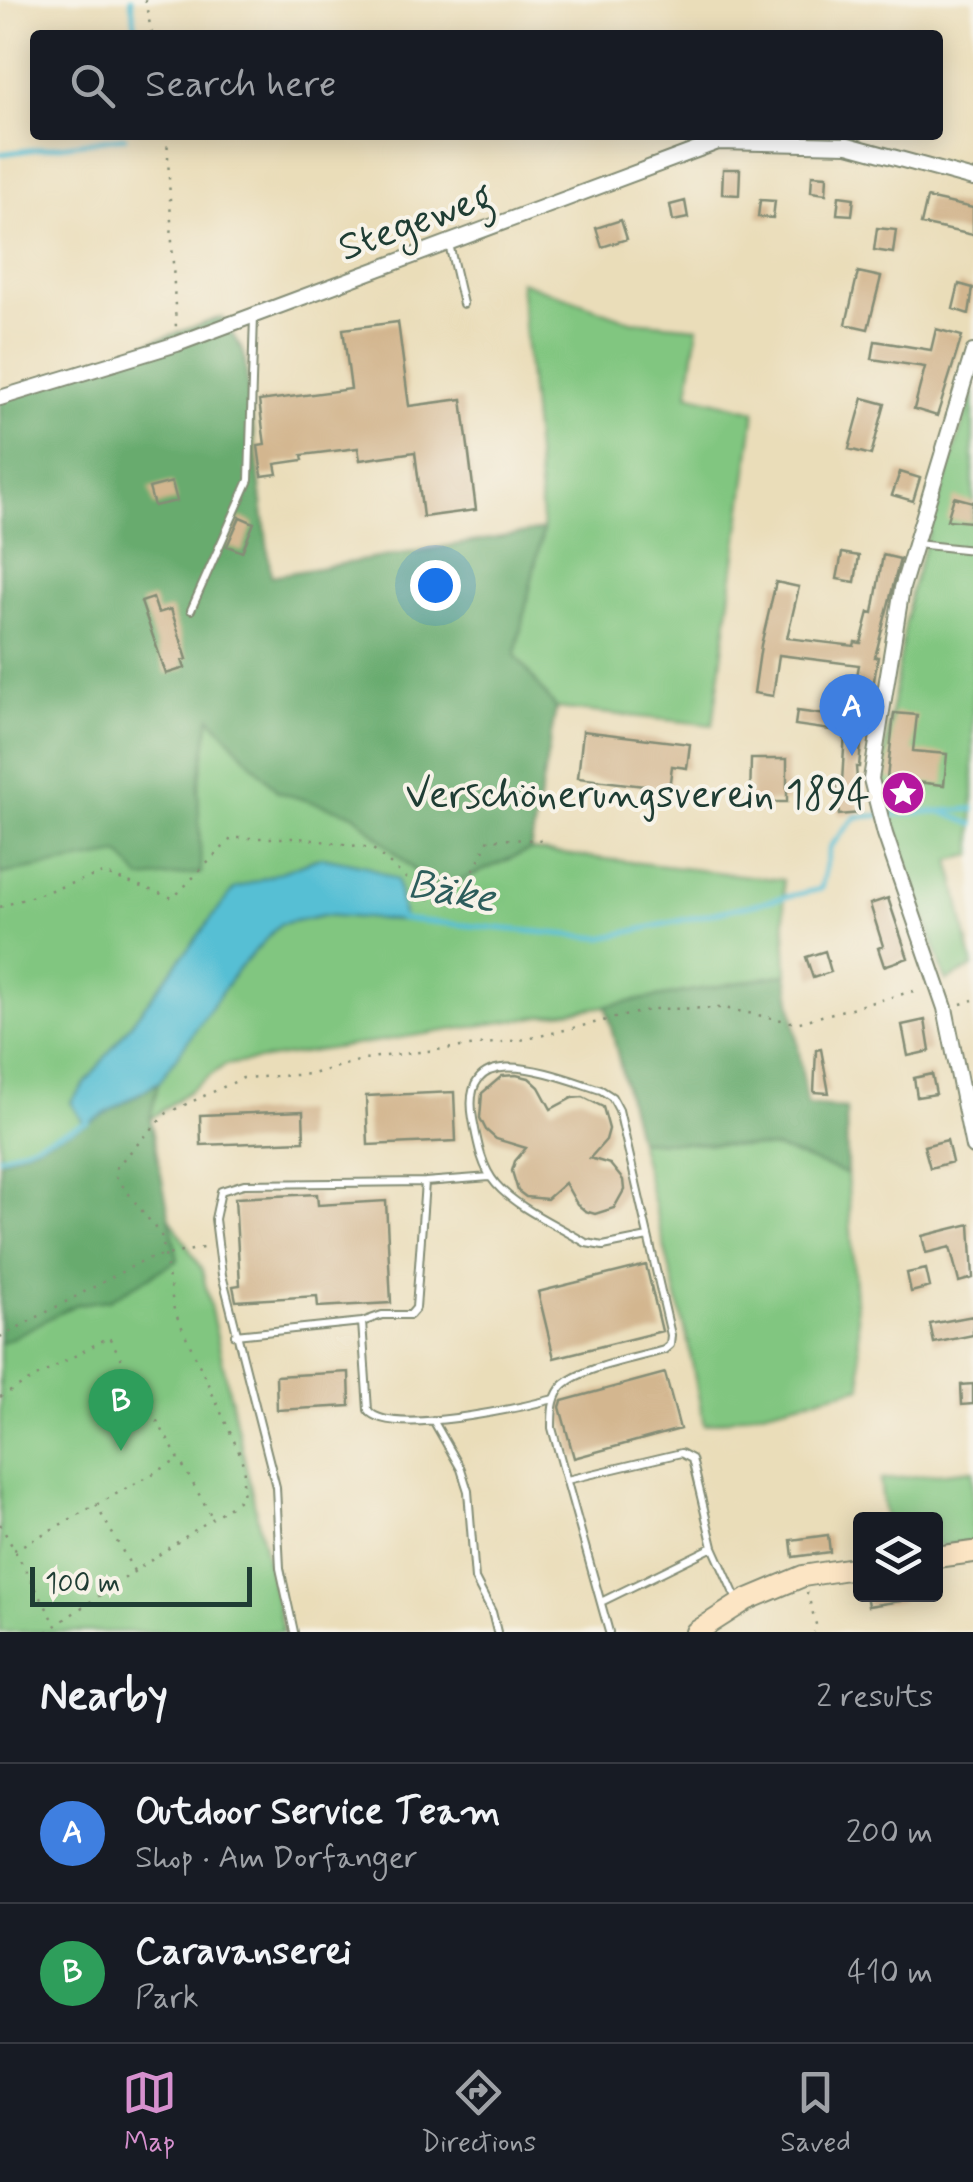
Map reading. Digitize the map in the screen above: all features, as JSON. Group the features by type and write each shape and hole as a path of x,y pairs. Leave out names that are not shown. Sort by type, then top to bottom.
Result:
{"main road":[{"path":"943,1556 973,1552"},
{"path":"696,1632 739,1604 802,1576 853,1569"}],"street":[{"name":"Stegeweg","path":"0,398 176,344 718,142 848,146 973,179"},
{"path":"973,352 902,588 872,779 885,834 945,1008 973,1147"}],"lane":[{"path":"449,242 463,304"},
{"path":"191,610 249,480 254,315"},
{"path":"916,544 973,550"},
{"path":"610,1632 552,1428 552,1407 560,1388 575,1375 664,1350 670,1346 671,1334 619,1110 612,1097 601,1090 520,1066 506,1065 483,1076 471,1095 482,1158 490,1177 506,1194 586,1243 603,1246 648,1237"},
{"path":"294,1632 280,1568 276,1488 236,1335 218,1245 214,1219 221,1191 244,1184 425,1182 490,1177"},
{"path":"236,1335 410,1314 416,1308 425,1182"},
{"path":"362,1322 365,1396 373,1417 386,1421 433,1420 556,1399"},
{"path":"433,1420 461,1469 468,1491 475,1579 492,1612 497,1632"},
{"path":"567,1480 681,1453 692,1459 713,1547 739,1604"},
{"path":"601,1602 713,1547"}],"path":[{"path":"144,0 151,30"},
{"path":"167,140 176,344"},
{"path":"0,907 103,873 173,898 232,838 298,838 372,848 434,902 462,894 488,840 548,840"},
{"path":"46,1632 242,1498 244,1468 174,1310 167,1255 155,1225 120,1187 116,1177 117,1166 167,1112 242,1078 312,1074 369,1058 527,1040 654,1008 724,1008 796,1023 937,985"},
{"path":"0,1336 146,1259 218,1245"},
{"path":"0,1398 109,1336 213,1518"},
{"path":"14,1550 179,1459"},
{"path":"96,1505 134,1572"},
{"path":"0,1524 56,1625"},
{"path":"802,1576 814,1632"}],"green space":[{"path":"520,281 631,321 698,327 688,394 755,411 713,725 556,708 515,655 543,530"},
{"path":"222,317 244,353 271,576 543,530 515,655 556,708 530,850 436,891 354,814 278,792 210,717 198,789 201,873 141,879 120,854 0,874 0,395"},
{"path":"973,390 973,855 950,860 973,967 946,981 880,783 910,594"},
{"path":"210,716 278,792 354,814 436,891 530,850 783,880 787,974 225,1065 150,1119 158,1083 237,970 280,924 323,915 404,920 316,859 234,890 71,1102 85,1125 0,1161 0,874 121,853 200,873 198,789"},
{"path":"787,974 807,1105 846,1109 847,1174 776,1148 638,1140 606,1006"},
{"path":"158,1083 150,1119 178,1260 109,1300 77,1304 0,1344 0,1161 85,1125"},
{"path":"638,1140 776,1148 847,1174 862,1387 704,1425 688,1342"},
{"path":"156,1195 202,1270 283,1632 0,1632 0,1247"},
{"path":"973,1470 973,1542 943,1546 943,1512 884,1512 880,1480"}],"water":[{"path":"322,857 366,866 397,880 404,921 323,915 280,924 237,970 160,1081 85,1125 71,1102 234,889"}],"building":[{"path":"723,169 740,169 739,195 722,194"},
{"path":"812,175 827,176 826,194 811,192"},
{"path":"839,196 854,198 852,215 837,214"},
{"path":"927,198 973,208 973,235 921,224"},
{"path":"760,200 775,201 773,218 758,217"},
{"path":"685,201 688,218 673,221 670,205"},
{"path":"621,220 627,239 602,247 596,228"},
{"path":"877,228 896,230 893,253 874,250"},
{"path":"858,272 881,277 868,329 846,324"},
{"path":"959,284 973,288 969,314 953,309"},
{"path":"398,322 409,406 462,399 476,510 423,517 415,452 360,460 358,448 302,455 303,460 275,464 277,474 262,476 258,446 265,445 259,401 351,389 343,329"},
{"path":"936,329 962,336 937,416 914,409 925,367 872,359 875,341 931,350"},
{"path":"863,398 885,404 871,455 849,449"},
{"path":"900,472 920,478 913,501 892,495"},
{"path":"172,482 177,501 154,506 149,488"},
{"path":"954,497 973,502 971,522 947,520"},
{"path":"240,517 254,523 242,552 227,546"},
{"path":"842,553 859,556 855,582 837,579"},
{"path":"883,555 900,559 875,657 865,733 862,732 856,767 860,813 839,815 836,783 842,782 845,732 795,725 797,711 841,717 845,692 854,693 859,665 779,655 773,696 754,693 761,645 776,582 799,587 787,638 854,646 855,642 861,643 869,612 873,613"},
{"path":"153,598 158,613 171,609 187,659 182,660 185,668 166,674 141,602"},
{"path":"894,713 917,715 913,751 947,754 944,785 887,779"},
{"path":"583,731 690,744 687,768 672,766 669,789 578,778"},
{"path":"751,759 787,759 787,802 750,802"},
{"path":"888,898 908,958 884,966 878,948 883,946 870,904"},
{"path":"825,951 831,972 813,978 806,957"},
{"path":"925,1020 930,1051 908,1056 902,1025"},
{"path":"821,1049 829,1093 814,1092 816,1050"},
{"path":"932,1074 936,1094 917,1097 914,1078"},
{"path":"502,1076 529,1078 539,1087 551,1109 583,1097 603,1107 609,1129 606,1140 590,1158 610,1164 623,1180 624,1190 614,1208 595,1214 585,1211 565,1183 547,1199 526,1197 518,1191 512,1171 526,1148 496,1139 480,1118 482,1093"},
{"path":"454,1092 456,1141 368,1145 366,1096"},
{"path":"303,1111 304,1141 201,1145 200,1115"},
{"path":"947,1140 952,1162 930,1168 924,1146"},
{"path":"317,1194 318,1205 386,1201 391,1303 318,1307 317,1296 236,1301 233,1286 240,1285 235,1198"},
{"path":"970,1224 973,1278 959,1282 950,1247 926,1253 922,1236"},
{"path":"646,1265 662,1331 554,1358 538,1292"},
{"path":"926,1269 930,1287 911,1292 907,1273"},
{"path":"973,1316 973,1335 934,1343 930,1324"},
{"path":"349,1372 350,1406 277,1410 276,1376"},
{"path":"665,1373 680,1429 574,1458 560,1407 562,1401"},
{"path":"973,1384 973,1404 962,1405 961,1385"},
{"path":"828,1535 830,1552 793,1557 791,1540"}],"waterway":[{"path":"131,0 136,30"},
{"path":"0,154 103,140"},
{"name":"Bäke","path":"400,919 602,938 821,889 830,847 856,817 973,809"},
{"path":"942,812 973,824"},
{"name":"Bäke","path":"0,1157 88,1122"}],"place":[{"name":"Outdoor Service Team","path":"852,756"},
{"name":"Verschönerungsverein 1894","path":"903,793"},
{"name":"Caravanserei","path":"121,1451"}]}
